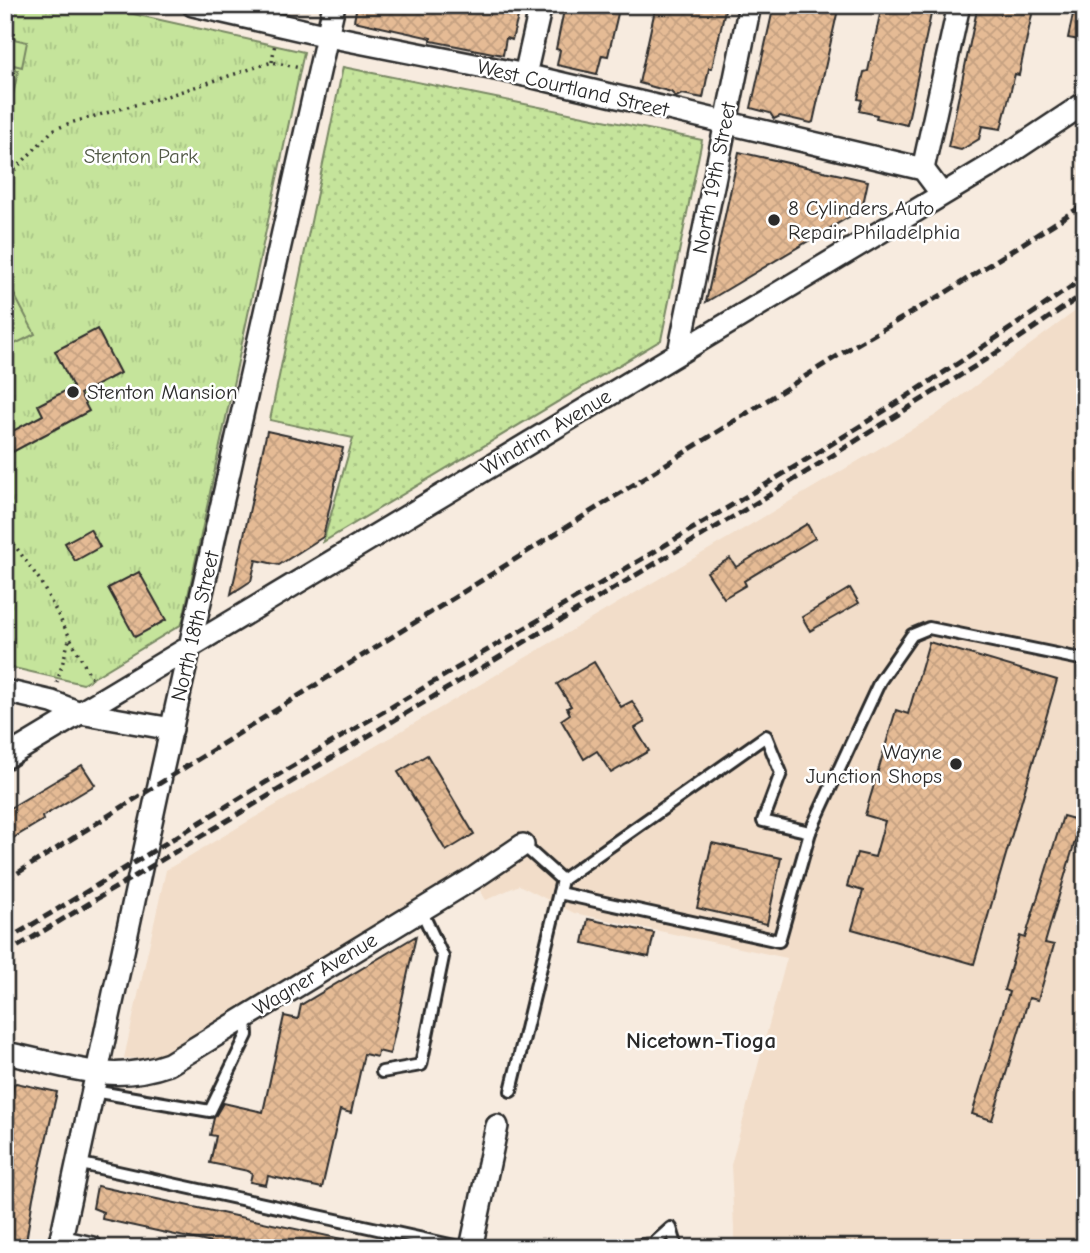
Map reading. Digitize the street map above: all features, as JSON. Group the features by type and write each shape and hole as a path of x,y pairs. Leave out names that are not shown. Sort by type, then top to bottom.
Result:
{"street":[{"name":"West Courtland Street","path":"193,5 328,36 525,75 923,169"},
{"name":"North 18th Street","path":"59,1244 334,5"},
{"path":"525,75 541,5"},
{"name":"North 19th Street","path":"679,352 750,5"},
{"path":"941,193 923,169 958,5"},
{"name":"Windrim Avenue","path":"5,758 990,166 1085,103"},
{"path":"5,691 52,702 80,713 172,729"},
{"name":"Wagner Avenue","path":"7,1060 95,1082 150,1071 169,1064 523,845"},
{"path":"471,1248 497,1126"},
{"path":"59,1244 92,1248"}],"lane":[{"path":"559,893 779,941 810,831 880,681 912,635 929,628 1085,660"},
{"path":"511,1091 562,880 766,736 781,773 763,821 810,831"},
{"path":"523,845 562,880"},
{"path":"382,1072 421,1065 443,957 421,910"},
{"path":"95,1082 210,1111 247,1035 246,1016"},
{"path":"77,1163 464,1248"},
{"path":"612,1248 653,1244 671,1228 677,1248"}],"path":[{"path":"5,180 54,130 70,123 167,96 272,62 320,72"},
{"path":"5,165 18,168"},
{"path":"5,532 39,579 102,699"},
{"path":"52,702 70,638"}],"shaded area":[{"path":"1085,304 1084,1248 735,1248 731,1165 787,958 574,913 519,885 486,900 467,870 163,1060 124,1058 166,870 936,415"}],"green space":[{"name":"Stenton Park","path":"5,5 93,5 304,52 182,624 83,684 5,666"},
{"path":"5,37 27,42 22,67 5,63"},
{"path":"343,67 702,140 661,340 323,542 353,438 270,420"},
{"path":"5,68 18,71 5,133"},
{"path":"5,277 35,334 5,349"}],"building":[{"path":"357,5 521,5 512,40 506,38 503,55 431,41 431,38 354,21"},
{"path":"565,5 620,5 608,56 602,55 597,74 557,65 560,50 556,49"},
{"path":"656,5 726,5 703,98 682,94 676,97 671,92 639,83"},
{"path":"774,5 839,5 811,123 780,116 774,119 770,113 751,108"},
{"path":"882,5 933,5 907,125 859,111 862,100 858,99 864,72 868,71"},
{"path":"978,5 1034,5 1019,75 1015,74 1001,129 982,126 979,139 961,150 948,147"},
{"path":"1075,5 1085,5 1085,41 1068,38"},
{"path":"739,152 868,181 862,209 706,302"},
{"name":"Stenton Mansion","path":"97,329 120,373 80,394 89,411 5,456 5,435 43,415 38,405 73,387 55,351"},
{"path":"267,431 343,448 323,537 279,565 256,560 251,581 231,594"},
{"path":"807,524 815,538 744,581 746,585 724,598 707,572 730,558 736,567"},
{"path":"90,529 100,547 75,561 65,543"},
{"path":"139,572 166,620 135,637 108,588"},
{"path":"850,588 859,603 810,631 802,617"},
{"name":"Wayne Junction Shops","path":"929,642 1057,680 974,964 852,929 863,891 847,886 857,853 875,857 885,821 865,815 896,710 908,714"},
{"path":"594,662 621,707 632,701 645,722 635,728 649,751 611,773 597,751 584,759 561,720 570,714 567,708 571,706 557,684"},
{"path":"427,755 474,834 446,851 398,772"},
{"path":"82,765 95,785 5,843 5,811"},
{"path":"1063,816 1081,821 1045,943 1054,945 1038,1000 1029,998 992,1120 972,1114 1009,992 1004,990 1020,936 1025,938"},
{"path":"712,843 781,858 767,924 697,908"},
{"path":"588,919 654,933 649,957 583,943"},
{"path":"416,936 390,1054 378,1051 377,1057 364,1054 351,1113 340,1110 322,1188 268,1176 266,1185 250,1182 252,1173 248,1171 210,1163 216,1136 210,1135 214,1118 223,1103 263,1112 284,1016 298,1019 301,1005"},
{"path":"16,1083 57,1092 33,1198 25,1248 5,1248 5,1122"},
{"path":"97,1186 351,1241 351,1248 235,1248 102,1219 103,1212 93,1208"}],"railway":[{"path":"5,881 847,350 945,293 1085,204"},
{"path":"5,941 832,444 1085,277"},
{"path":"5,954 771,494 1012,343 1085,293"}],"place":[{"name":"8 Cylinders Auto Repair Philadelphia","path":"774,220"},
{"name":"Stenton Mansion","path":"73,392"},
{"name":"Wayne Junction Shops","path":"956,764"}],"district":[{"name":"Nicetown-Tioga","path":"701,1040"}]}
